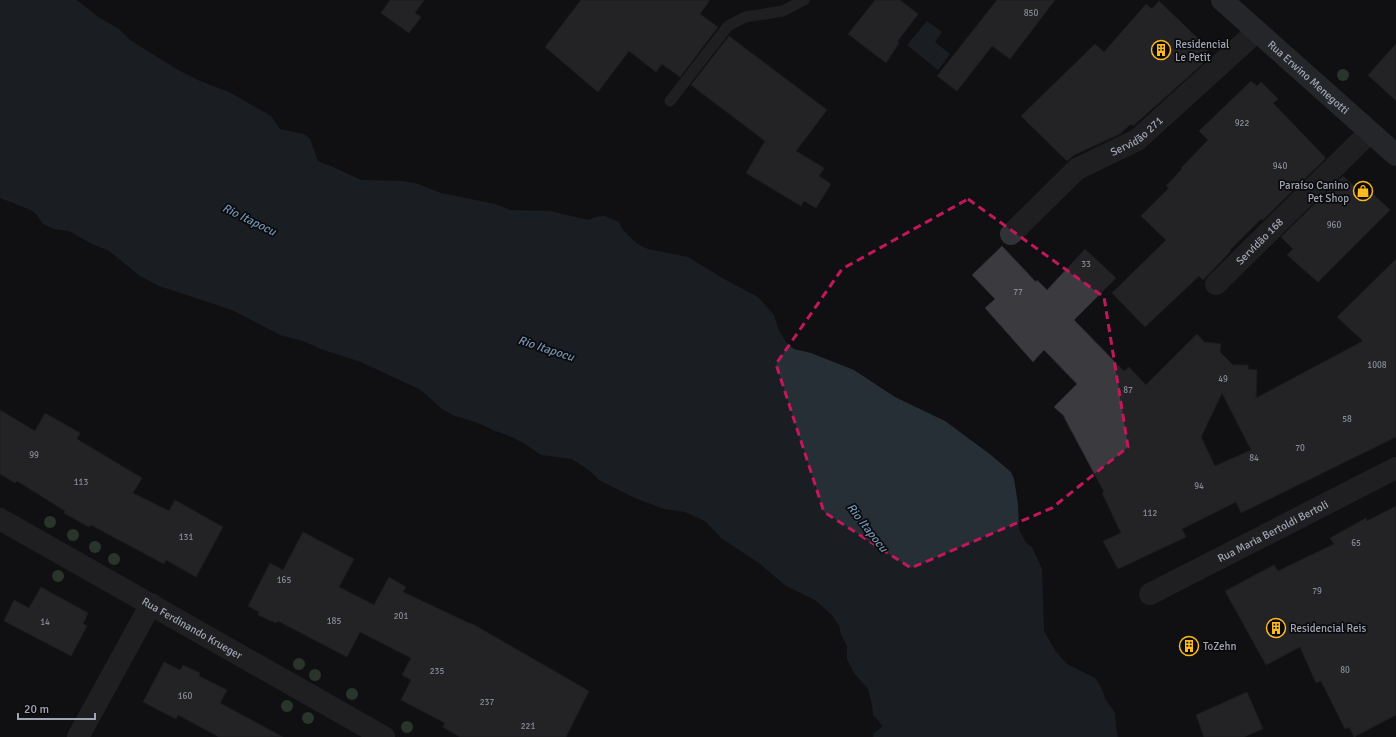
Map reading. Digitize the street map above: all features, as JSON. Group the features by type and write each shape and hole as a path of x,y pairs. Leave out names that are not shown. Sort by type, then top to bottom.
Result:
{"street":[{"name":"Rua Erwino Menegotti","path":"1222,0 1396,154"},
{"name":"Servidão 271","path":"1011,234 1077,169 1137,140 1257,31"},
{"name":"Servidão 168","path":"1216,284 1370,132"},
{"name":"Rua Maria Bertoldi Bertoli","path":"1150,594 1396,468"},
{"name":"Rua Ferdinando Krueger","path":"0,519 384,737"},
{"path":"78,737 151,604"}],"lane":[{"path":"670,101 728,26 745,17 784,12 804,0"}],"highlighted area":[{"path":"968,199 1104,297 1128,447 1052,508 911,568 824,512 776,364 842,269"}],"water":[{"name":"Rio Itapocu","path":"0,0 77,0 98,17 119,29 130,40 178,70 200,81 229,92 271,116 280,129 304,134 310,139 318,161 361,180 403,181 418,184 441,193 495,204 510,210 550,211 588,220 604,216 619,222 623,230 641,246 648,249 688,257 724,279 758,297 774,315 779,331 788,345 794,349 811,353 854,370 895,397 945,421 991,455 1011,472 1014,479 1018,504 1019,529 1026,543 1032,547 1042,569 1044,631 1056,652 1067,664 1095,678 1100,685 1106,700 1115,713 1118,737 873,737 874,733 882,726 873,715 868,689 854,673 847,659 847,646 839,626 832,615 815,600 786,586 759,563 721,538 705,521 685,512 664,509 635,498 599,480 590,471 572,459 541,455 512,437 478,423 453,415 442,409 421,390 361,362 321,349 303,341 280,335 232,310 159,286 140,276 109,251 88,242 69,231 54,229 43,224 37,215 31,210 0,198"},
{"path":"927,21 942,32 935,42 950,54 938,70 907,45"}],"building":[{"path":"390,0 424,0 415,13 421,17 409,33 381,13"},
{"path":"581,0 710,0 700,14 718,27 680,77 662,64 656,72 629,51 598,92 545,47"},
{"path":"875,0 900,0 918,14 897,42 899,43 886,63 848,34"},
{"path":"997,0 1055,0 1010,59 992,46 957,91 937,76"},
{"path":"1159,1 1209,49 1203,56 1207,60 1133,126 1131,124 1120,134 1074,155 1067,161 1021,116 1095,44 1104,52 1146,4 1152,9"},
{"path":"729,36 827,110 796,151 824,168 819,176 831,184 816,208 804,201 801,206 746,173 765,141 691,85"},
{"path":"1396,44 1396,101 1368,75"},
{"path":"1251,81 1257,86 1261,82 1278,99 1273,103 1325,157 1325,159 1263,220 1261,219 1203,280 1199,276 1145,327 1112,293 1166,240 1141,216 1169,188 1166,186 1208,140 1199,131"},
{"path":"1343,176 1367,198 1372,193 1390,210 1318,282 1287,255 1293,249 1281,237"},
{"path":"1002,246 1036,282 1037,280 1047,290 1085,249 1116,278 1074,320 1124,371 1129,367 1146,385 1197,334 1204,342 1221,344 1220,352 1233,365 1248,365 1248,369 1257,370 1256,398 1363,341 1337,317 1396,259 1396,437 1241,513 1236,502 1182,529 1186,537 1118,569 1103,541 1121,533 1102,493 1104,492 1064,416 1054,407 1077,384 1044,350 1033,362 985,308 995,299 972,275","holes":["1222,393 1251,450 1215,466 1201,437"]},
{"path":"0,410 35,431 45,413 80,433 77,439 142,478 133,493 169,511 175,500 223,527 196,577 166,560 164,564 91,525 89,527 64,513 65,511 17,481 15,483 0,474"},
{"path":"1396,506 1396,715 1354,737 1349,727 1345,729 1321,681 1316,683 1300,647 1266,665 1225,591 1274,565 1278,571 1334,544 1330,538 1366,518 1367,521"},
{"path":"303,532 354,559 339,587 374,605 389,577 406,587 403,592 471,623 589,691 566,737 460,737 443,727 445,723 401,700 411,680 402,675 411,658 360,632 347,657 278,621 276,623 258,615 259,612 248,606 270,563 283,570"},
{"path":"41,587 88,613 83,624 87,626 71,656 4,621 14,600 29,608"},
{"path":"164,662 180,670 183,665 200,673 199,676 227,690 220,703 283,737 219,737 178,715 176,719 143,702"},
{"path":"1247,692 1263,729 1244,737 1204,737 1196,715"}],"place":[{"name":"Residencial Le Petit","path":"1161,50"},
{"name":"Paraíso Canino Pet Shop","path":"1363,191"},
{"name":"Residencial Reis","path":"1276,628"},
{"name":"ToZehn","path":"1189,646"}]}
